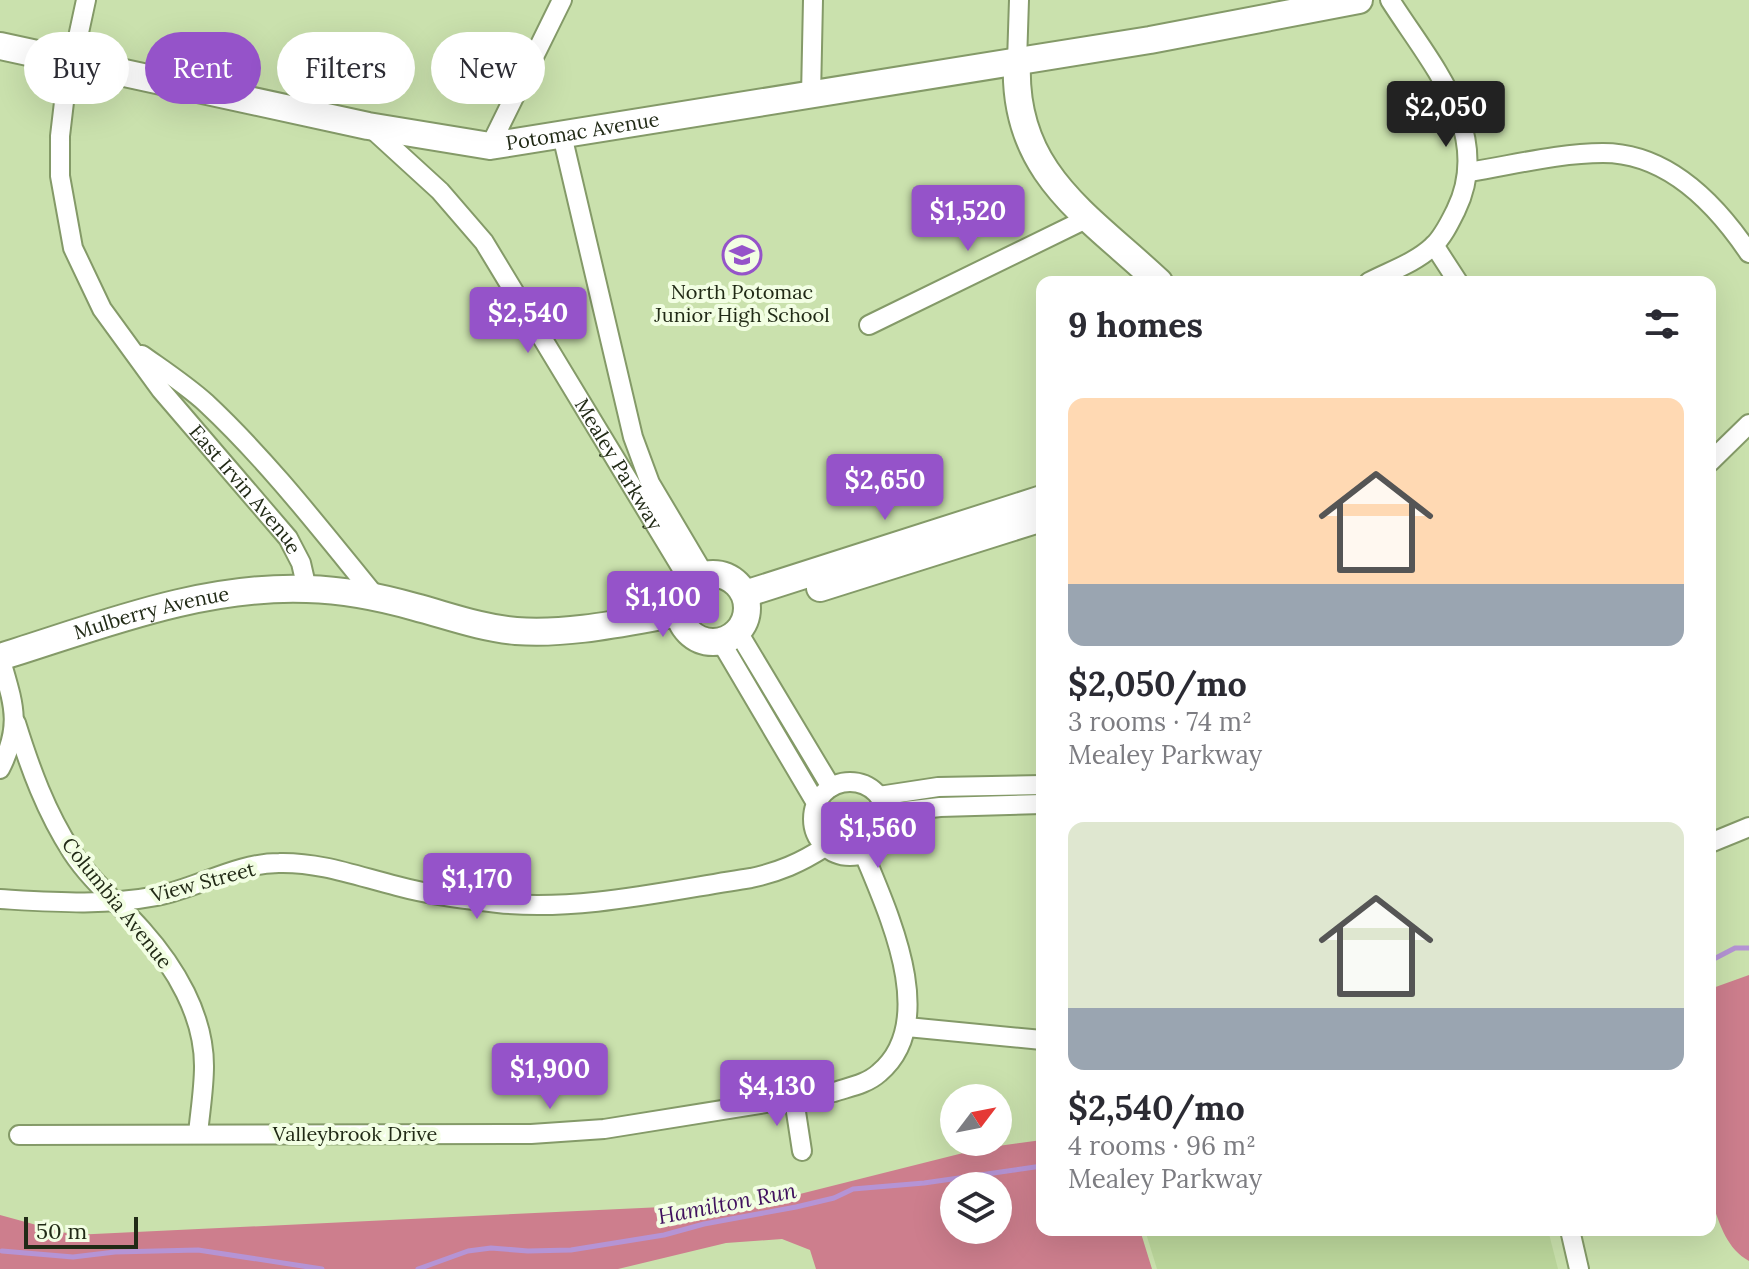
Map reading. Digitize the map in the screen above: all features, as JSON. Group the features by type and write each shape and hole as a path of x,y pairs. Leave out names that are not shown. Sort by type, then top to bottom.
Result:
{"street":[{"name":"East Irvin Avenue","path":"79,32 86,0"},
{"path":"490,146 562,0"},
{"path":"811,96 813,0"},
{"path":"1019,0 1016,90 1033,146 1046,171 1086,219 1152,276"},
{"name":"Potomac Avenue","path":"129,74 368,126 490,146 1150,40 1359,0"},
{"path":"1382,276 1410,263 1434,245 1462,199 1469,172 1461,116 1390,0"},
{"name":"Potomac Avenue","path":"0,46 24,51"},
{"name":"East Irvin Avenue","path":"64,104 60,176 73,248 85,278 102,309 161,390 270,513 288,538 301,563 307,589"},
{"name":"Mealey Parkway","path":"368,126 440,191 484,242 697,578"},
{"name":"Mealey Parkway","path":"562,135 633,437 650,483 697,578"},
{"path":"1469,172 1571,155 1606,153 1632,157 1661,167 1687,183 1727,223 1749,253"},
{"path":"869,325 1086,219"},
{"path":"1434,245 1454,276"},
{"name":"East Irvin Avenue","path":"127,343 204,402 239,436 376,597"},
{"path":"1716,456 1749,424"},
{"path":"816,803 831,787 847,782 870,787 883,804 886,829 878,844 864,854 837,854 825,847 813,826 816,803 738,619 738,584 728,576 716,573 697,578 683,591 679,613 684,627 694,637 707,642 738,619 1036,501"},
{"path":"738,619 1036,520"},
{"path":"307,589 376,597 481,626 516,631 580,629 679,613"},
{"name":"Mulberry Avenue","path":"0,657 197,597 244,590 307,589"},
{"path":"738,619 831,787"},
{"name":"Columbia Avenue","path":"0,657 16,723 49,811 73,853 114,903 159,950 194,1012 202,1039 204,1066 198,1134"},
{"path":"0,769 16,723"},
{"path":"883,804 938,787 1036,785"},
{"path":"883,804 940,807 1036,804"},
{"path":"1716,841 1749,827"},
{"name":"View Street","path":"0,899 114,903 160,895 241,869 275,863 311,863 399,887 450,897 504,904 564,903 705,885 780,871 825,847"},
{"name":"Valleybrook Drive","path":"19,1135 531,1134 604,1129 834,1092 860,1084 877,1075 891,1062 907,1027 907,990 897,944 864,854"},
{"path":"907,1027 1036,1039"},
{"path":"794,1099 802,1151"},
{"path":"1571,1236 1579,1269"}],"shaded area":[{"path":"1749,975 1749,1261 1730,1243 1716,1214 1716,987"},
{"path":"1036,1141 1036,1236 1142,1236 1152,1269 816,1269 810,1250 782,1239 726,1243 618,1269 0,1269 0,1215 73,1235 768,1202 951,1156 1012,1156 1012,1144"},
{"path":"1147,1236 1550,1236 1558,1269 1157,1269"}],"waterway":[{"name":"Hamilton Run","path":"1716,958 1735,948 1749,948"},
{"name":"Hamilton Run","path":"418,1269 468,1251 491,1248 571,1250 664,1235 704,1224 796,1207 834,1198 853,1189 924,1183 1036,1167"},
{"name":"Hamilton Run","path":"2,1251 73,1257 115,1252 198,1250 322,1269"}],"place":[{"name":"North Potomac Junior High School","path":"742,255"}]}
